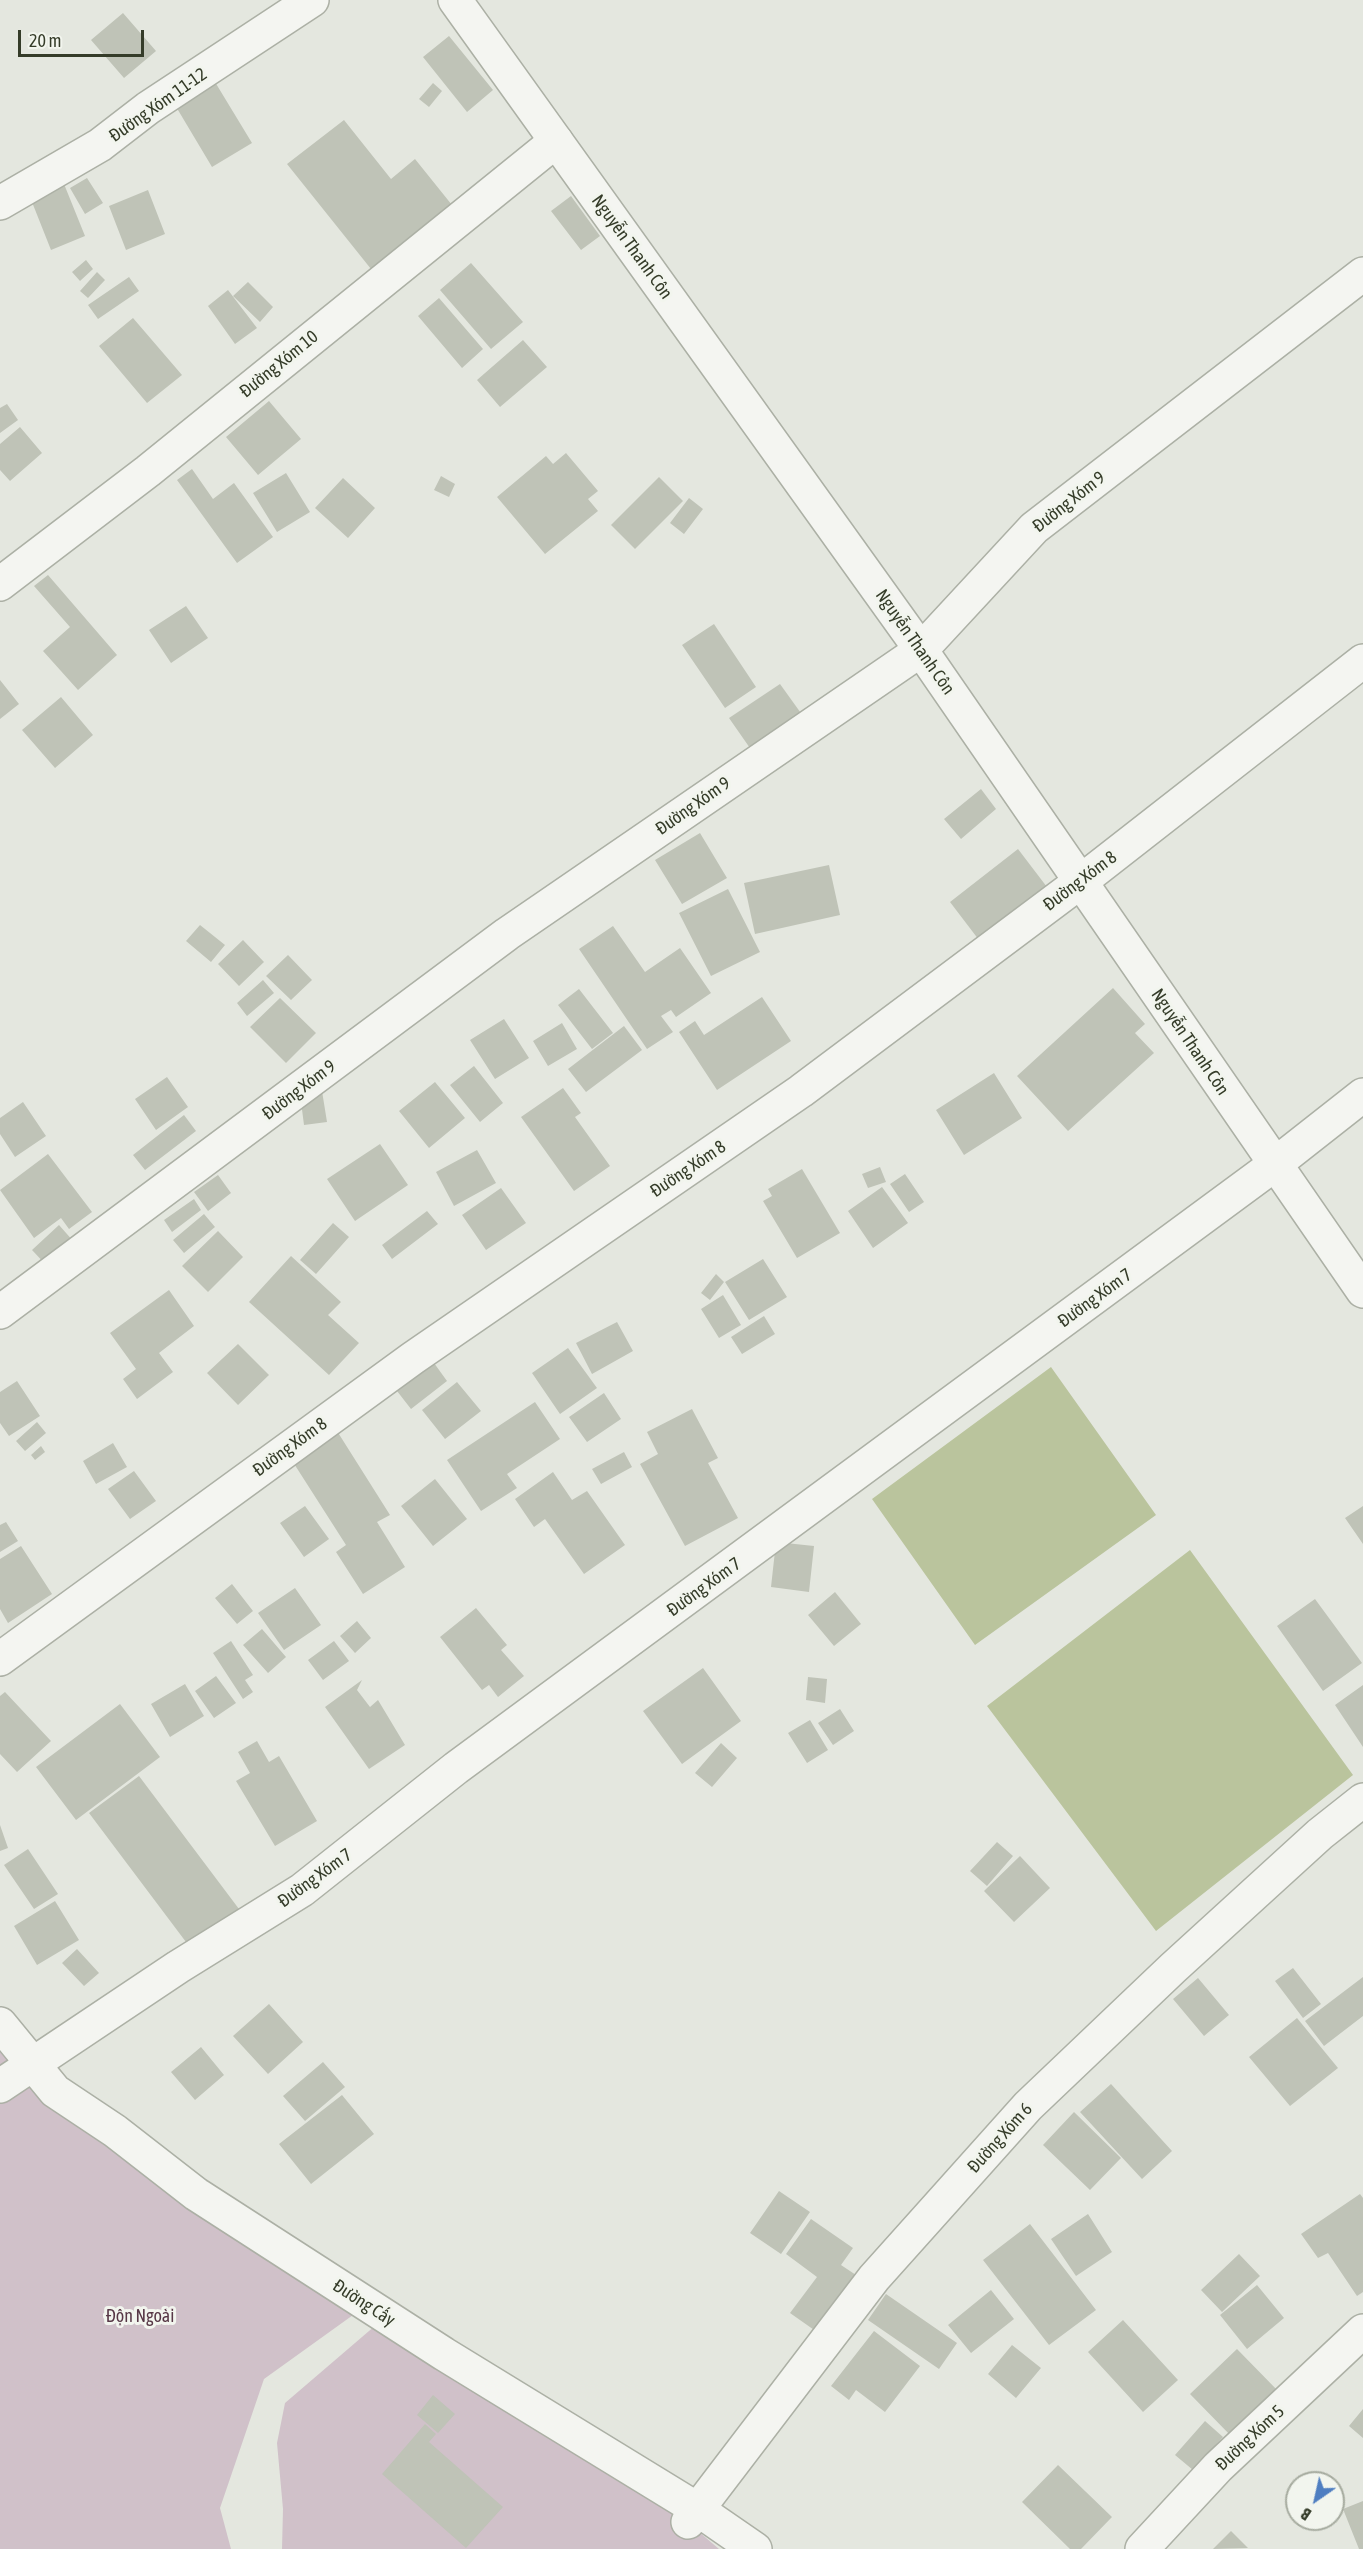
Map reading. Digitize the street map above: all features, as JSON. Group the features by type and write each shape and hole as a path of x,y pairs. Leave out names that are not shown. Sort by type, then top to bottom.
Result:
{"street":[{"name":"Đường Xóm 11-12","path":"0,203 100,146 148,108 312,0"},
{"name":"Nguyễn Thanh Côn","path":"455,0 921,650 1363,1291"},
{"name":"Đường Xóm 10","path":"0,584 148,471 556,141"},
{"name":"Đường Xóm 9","path":"0,1312 507,934 921,650 1034,528 1363,274"},
{"name":"Đường Xóm 8","path":"0,1659 413,1358 801,1091 1080,882 1363,661"},
{"name":"Đường Xóm 7","path":"0,2086 178,1967 302,1890 456,1768 1274,1165 1363,1095"},
{"name":"Đường Xóm 6","path":"692,2515 874,2278 1028,2106 1173,1968 1320,1834 1363,1800"},
{"name":"Đường Cấy","path":"0,2024 55,2091 115,2131 196,2194 692,2515 755,2549"},
{"name":"Đường Xóm 5","path":"1142,2549 1218,2467 1363,2331"}],"green space":[{"name":"Độn Ngoài","path":"0,2024 55,2091 367,2305 264,2379 220,2508 231,2549 0,2549"},
{"path":"383,2319 603,2450 719,2549 282,2549 283,2509 277,2443 285,2403"}],"shaded area":[{"path":"1051,1367 1156,1515 975,1645 872,1499"},
{"path":"1190,1550 1353,1775 1156,1931 987,1706"}],"building":[{"path":"123,13 156,51 124,78 91,40"},
{"path":"449,36 493,90 467,112 423,57"},
{"path":"215,82 252,143 212,167 175,105"},
{"path":"433,83 442,91 429,107 419,99"},
{"path":"344,120 391,179 415,159 456,210 375,274 287,164"},
{"path":"87,178 103,203 85,214 70,188"},
{"path":"64,184 85,236 51,250 30,197"},
{"path":"148,190 165,234 126,250 109,206"},
{"path":"571,196 600,236 581,250 551,211"},
{"path":"86,260 93,269 80,281 72,272"},
{"path":"471,263 523,322 491,349 440,290"},
{"path":"97,272 105,280 88,298 80,291"},
{"path":"129,277 139,291 98,319 88,305"},
{"path":"248,282 273,307 260,322 233,296"},
{"path":"228,290 257,328 235,344 208,306"},
{"path":"439,298 483,349 462,368 418,316"},
{"path":"133,318 182,375 147,403 99,346"},
{"path":"523,340 547,367 500,407 477,380"},
{"path":"269,401 301,439 258,475 226,437"},
{"path":"7,404 18,420 0,433 0,408"},
{"path":"20,427 42,453 10,481 0,470 0,444"},
{"path":"566,453 598,491 588,499 598,511 545,554 497,497 546,456 553,464"},
{"path":"192,469 213,499 234,483 273,537 237,563 177,480"},
{"path":"286,473 310,512 277,532 253,493"},
{"path":"441,476 455,484 449,497 434,490"},
{"path":"659,477 683,501 635,549 611,525"},
{"path":"343,478 375,508 348,538 315,508"},
{"path":"689,498 703,509 684,534 670,523"},
{"path":"48,575 117,655 78,690 43,651 70,627 34,586"},
{"path":"186,606 208,638 171,663 149,630"},
{"path":"714,624 756,687 725,708 682,645"},
{"path":"0,680 19,704 0,719"},
{"path":"780,684 803,716 752,751 729,718"},
{"path":"61,697 93,735 55,768 22,730"},
{"path":"981,789 996,809 961,839 944,819"},
{"path":"700,833 727,878 682,904 655,860"},
{"path":"1018,849 1050,891 982,944 950,902"},
{"path":"829,865 840,915 755,934 744,883"},
{"path":"728,889 760,952 711,976 679,913"},
{"path":"200,925 225,945 211,962 186,941"},
{"path":"613,926 645,972 680,948 711,993 676,1017 671,1010 661,1016 673,1032 647,1049 579,949"},
{"path":"243,940 264,962 239,986 218,964"},
{"path":"288,955 312,980 291,1000 266,976"},
{"path":"263,980 274,993 247,1016 237,1003"},
{"path":"1113,988 1145,1024 1135,1033 1154,1053 1068,1131 1017,1076"},
{"path":"579,989 613,1033 592,1049 558,1005"},
{"path":"762,997 791,1041 717,1090 679,1032 695,1021 704,1035"},
{"path":"280,998 316,1033 286,1063 250,1027"},
{"path":"504,1019 529,1058 495,1079 470,1040"},
{"path":"562,1023 577,1049 548,1066 533,1041"},
{"path":"624,1026 642,1050 586,1092 568,1069"},
{"path":"474,1066 503,1103 480,1122 450,1085"},
{"path":"994,1073 1022,1118 964,1155 936,1110"},
{"path":"167,1077 188,1107 156,1130 135,1099"},
{"path":"435,1082 465,1118 429,1148 399,1111"},
{"path":"563,1088 581,1113 575,1117 610,1166 574,1191 521,1117"},
{"path":"322,1091 327,1122 304,1125 300,1094"},
{"path":"23,1102 46,1136 15,1157 0,1134 0,1118"},
{"path":"184,1115 196,1131 145,1170 133,1155"},
{"path":"380,1144 408,1185 355,1221 327,1179"},
{"path":"477,1150 496,1183 454,1206 436,1172"},
{"path":"48,1154 92,1212 69,1229 61,1218 34,1238 0,1190"},
{"path":"880,1167 886,1182 868,1188 862,1174"},
{"path":"802,1169 840,1233 797,1258 763,1201 772,1196 768,1189"},
{"path":"905,1174 924,1202 909,1212 890,1184"},
{"path":"218,1175 231,1193 208,1211 194,1192"},
{"path":"882,1187 908,1223 873,1248 848,1211"},
{"path":"501,1188 526,1223 486,1250 462,1215"},
{"path":"194,1199 201,1210 172,1232 164,1220"},
{"path":"427,1211 438,1224 392,1259 382,1245"},
{"path":"204,1214 215,1227 184,1253 173,1240"},
{"path":"333,1223 349,1237 316,1274 300,1260"},
{"path":"59,1225 74,1242 47,1266 32,1250"},
{"path":"218,1231 243,1257 208,1292 182,1266"},
{"path":"291,1256 341,1302 328,1315 359,1343 329,1375 249,1302"},
{"path":"763,1259 787,1297 749,1320 725,1282"},
{"path":"716,1274 724,1282 710,1300 701,1293"},
{"path":"169,1290 194,1326 159,1353 173,1372 137,1399 123,1379 136,1369 110,1333"},
{"path":"723,1295 741,1325 719,1338 701,1309"},
{"path":"764,1316 775,1334 742,1354 731,1337"},
{"path":"617,1322 633,1351 592,1374 576,1343"},
{"path":"238,1344 269,1375 238,1405 207,1373"},
{"path":"568,1348 597,1388 560,1414 532,1373"},
{"path":"434,1363 447,1381 411,1409 397,1391"},
{"path":"17,1381 40,1416 9,1436 0,1423 0,1392"},
{"path":"457,1382 481,1411 445,1439 422,1410"},
{"path":"604,1393 621,1419 587,1442 569,1417"},
{"path":"535,1402 560,1439 507,1474 517,1488 481,1511 447,1460"},
{"path":"692,1409 718,1458 708,1463 738,1518 685,1546 640,1464 658,1454 647,1432"},
{"path":"37,1422 46,1433 25,1451 16,1441"},
{"path":"337,1431 390,1515 377,1522 405,1567 363,1594 336,1552 346,1545 291,1459"},
{"path":"113,1443 127,1467 96,1484 83,1461"},
{"path":"41,1446 45,1452 35,1460 31,1455"},
{"path":"624,1452 632,1467 601,1484 592,1469"},
{"path":"134,1471 156,1501 130,1519 108,1489"},
{"path":"553,1472 572,1500 587,1491 625,1545 584,1574 545,1519 534,1527 515,1499"},
{"path":"435,1479 467,1519 433,1546 401,1506"},
{"path":"305,1506 329,1539 304,1557 280,1523"},
{"path":"1363,1506 1363,1544 1345,1518"},
{"path":"6,1522 18,1541 0,1552 0,1525"},
{"path":"776,1542 814,1546 809,1592 771,1587"},
{"path":"21,1546 52,1594 8,1623 0,1609 0,1559"},
{"path":"232,1584 253,1611 237,1624 215,1598"},
{"path":"295,1588 321,1625 284,1650 258,1613"},
{"path":"835,1592 861,1624 834,1646 808,1615"},
{"path":"1315,1599 1362,1663 1323,1691 1277,1626"},
{"path":"476,1608 507,1645 501,1650 524,1676 498,1697 489,1685 482,1690 440,1637"},
{"path":"357,1621 371,1638 355,1653 340,1636"},
{"path":"262,1629 286,1657 268,1673 243,1645"},
{"path":"231,1641 253,1675 245,1680 253,1692 243,1699 213,1653"},
{"path":"334,1641 349,1661 323,1680 308,1660"},
{"path":"703,1668 741,1721 682,1764 643,1711"},
{"path":"216,1676 236,1703 214,1718 195,1691"},
{"path":"808,1677 827,1679 825,1703 806,1700"},
{"path":"362,1680 357,1690 370,1707 378,1700 405,1745 369,1769 325,1707"},
{"path":"185,1684 204,1716 170,1737 151,1704"},
{"path":"1363,1685 1363,1747 1335,1705"},
{"path":"5,1692 51,1741 17,1772 0,1754 0,1696"},
{"path":"120,1704 160,1757 76,1820 36,1767"},
{"path":"840,1709 854,1731 833,1745 818,1723"},
{"path":"810,1720 828,1750 807,1763 788,1733"},
{"path":"257,1741 269,1762 279,1756 317,1821 275,1846 236,1781 250,1773 238,1752"},
{"path":"721,1743 737,1758 712,1787 695,1773"},
{"path":"139,1776 242,1913 192,1950 89,1813"},
{"path":"0,1825 8,1848 0,1851"},
{"path":"997,1842 1013,1856 987,1886 970,1871"},
{"path":"28,1849 58,1894 34,1909 4,1865"},
{"path":"1020,1856 1050,1888 1014,1922 984,1891"},
{"path":"55,1901 79,1940 37,1965 14,1926"},
{"path":"77,1949 99,1973 84,1986 62,1963"},
{"path":"1293,1968 1321,2004 1303,2018 1275,1981"},
{"path":"1363,1977 1363,2016 1324,2046 1305,2021"},
{"path":"1198,1978 1229,2015 1204,2036 1173,1999"},
{"path":"269,2004 303,2042 268,2074 233,2036"},
{"path":"1297,2018 1338,2068 1290,2106 1249,2057"},
{"path":"201,2047 224,2075 195,2100 171,2072"},
{"path":"323,2062 345,2087 305,2121 283,2096"},
{"path":"1111,2084 1172,2151 1142,2179 1080,2112"},
{"path":"342,2095 374,2134 311,2184 279,2144"},
{"path":"1074,2112 1121,2158 1090,2190 1043,2145"},
{"path":"779,2191 810,2212 781,2254 750,2233"},
{"path":"1360,2194 1363,2198 1363,2292 1357,2296 1328,2253 1318,2258 1301,2234"},
{"path":"1088,2214 1112,2252 1076,2276 1051,2239"},
{"path":"811,2219 853,2248 841,2265 856,2275 817,2332 790,2313 817,2277 786,2254"},
{"path":"1030,2224 1096,2310 1049,2345 983,2260"},
{"path":"1239,2254 1260,2276 1222,2312 1201,2290"},
{"path":"1257,2285 1284,2318 1247,2349 1220,2315"},
{"path":"991,2290 1014,2319 971,2353 948,2325"},
{"path":"886,2294 957,2343 939,2369 868,2320"},
{"path":"1123,2320 1178,2380 1143,2412 1088,2352"},
{"path":"874,2331 920,2366 885,2412 856,2390 849,2400 831,2386"},
{"path":"1012,2345 1041,2368 1016,2398 988,2374"},
{"path":"1237,2349 1280,2393 1233,2438 1190,2394"},
{"path":"433,2395 455,2414 438,2433 417,2415"},
{"path":"1363,2409 1363,2438 1349,2426"},
{"path":"1205,2421 1223,2437 1193,2470 1175,2455"},
{"path":"425,2424 436,2434 429,2442 503,2507 466,2548 382,2474"},
{"path":"1058,2465 1112,2517 1081,2549 1070,2549 1022,2502"},
{"path":"1363,2501 1363,2549 1359,2549 1345,2514 1345,2508"},
{"path":"1231,2531 1248,2548 1213,2549"}]}
